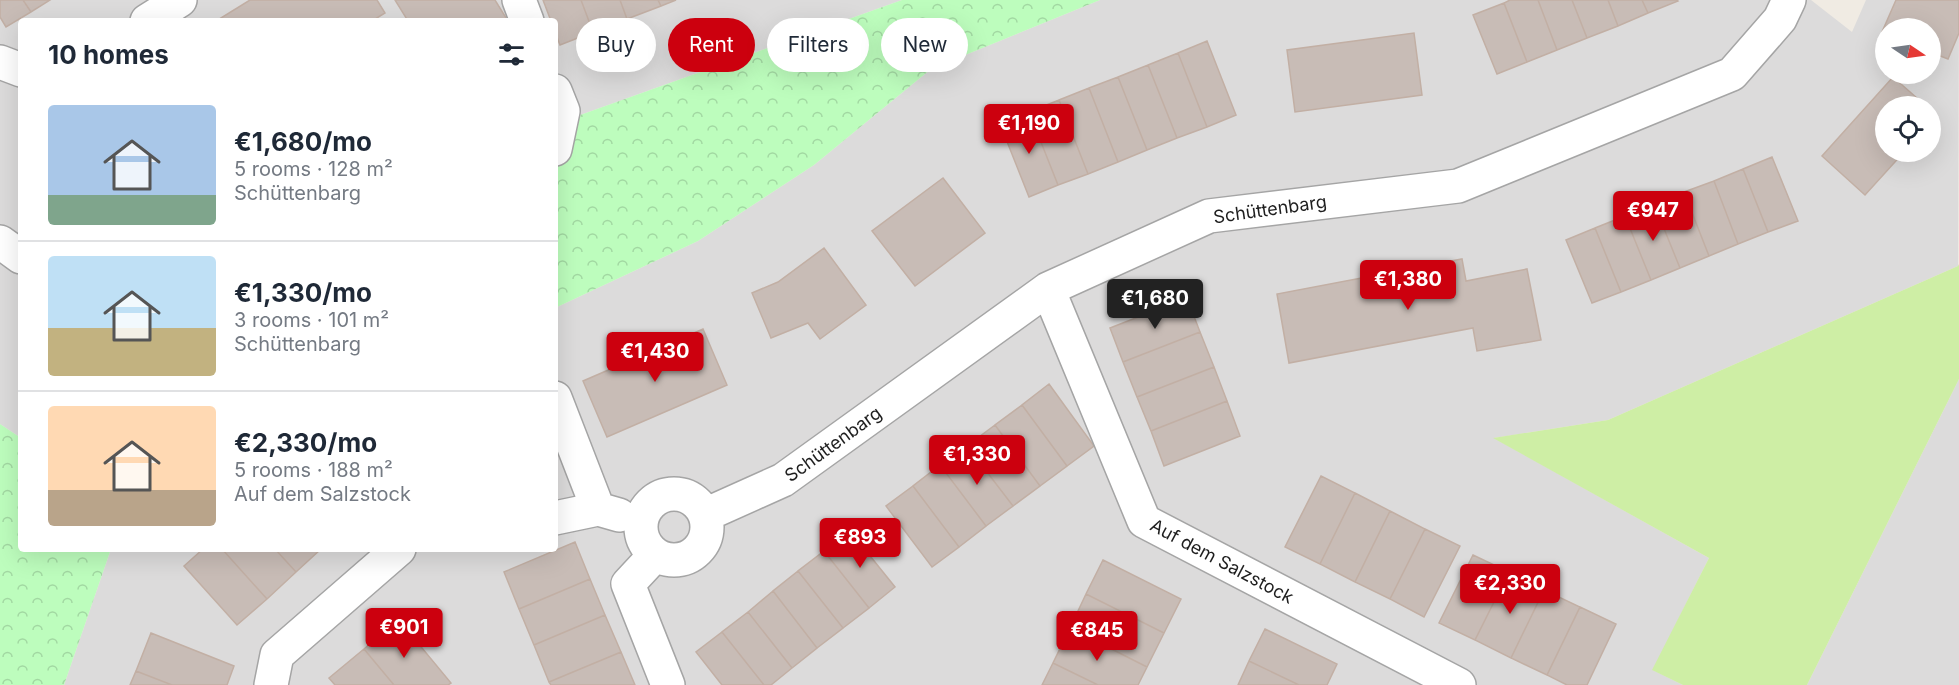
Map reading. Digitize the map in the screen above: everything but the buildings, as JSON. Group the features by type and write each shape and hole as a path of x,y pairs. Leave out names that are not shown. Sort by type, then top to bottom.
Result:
{"street":[{"path":"152,18 180,0"},
{"path":"519,0 527,18"},
{"name":"Schüttenbarg","path":"705,515 783,480 1048,289 1209,216 1458,186 1732,74 1780,20 1789,0"},
{"path":"0,62 18,69"},
{"path":"558,98 563,111 558,135"},
{"path":"0,242 18,255"},
{"name":"Auf dem Salzstock","path":"1048,289 1144,521 1459,685"},
{"path":"558,406 598,509"},
{"path":"671,494 691,499 705,515 707,527 705,539 699,549 689,557 666,560 655,555 643,540 641,520 651,502 660,497 671,494"},
{"path":"558,517 598,509 641,520"},
{"path":"270,685 277,655 396,552"},
{"path":"655,555 628,584 668,685"}],"shaded area":[{"path":"0,0 902,0 852,18 767,18 767,48 755,53 755,18 668,18 668,72 701,72 558,123 558,18 18,18 18,436 0,424"},
{"path":"1100,0 1811,0 1852,32 1866,0 1959,0 1958,266 1608,420 1494,438 1709,558 1653,670 1683,685 64,685 110,552 558,552 558,307 698,241 814,165 927,72 968,72 968,54"},
{"path":"1959,379 1959,685 1807,685"}],"green space":[{"path":"902,0 1100,0 968,54 968,18 881,18 881,72 927,72 814,165 698,241 558,307 558,123 701,72 755,72 755,53 767,48 767,72 869,72 869,18 852,18"},
{"path":"1959,264 1959,379 1807,685 1683,685 1652,670 1709,558 1493,438 1608,420"},
{"path":"0,424 18,436 18,552 110,552 64,685 0,685"}]}
